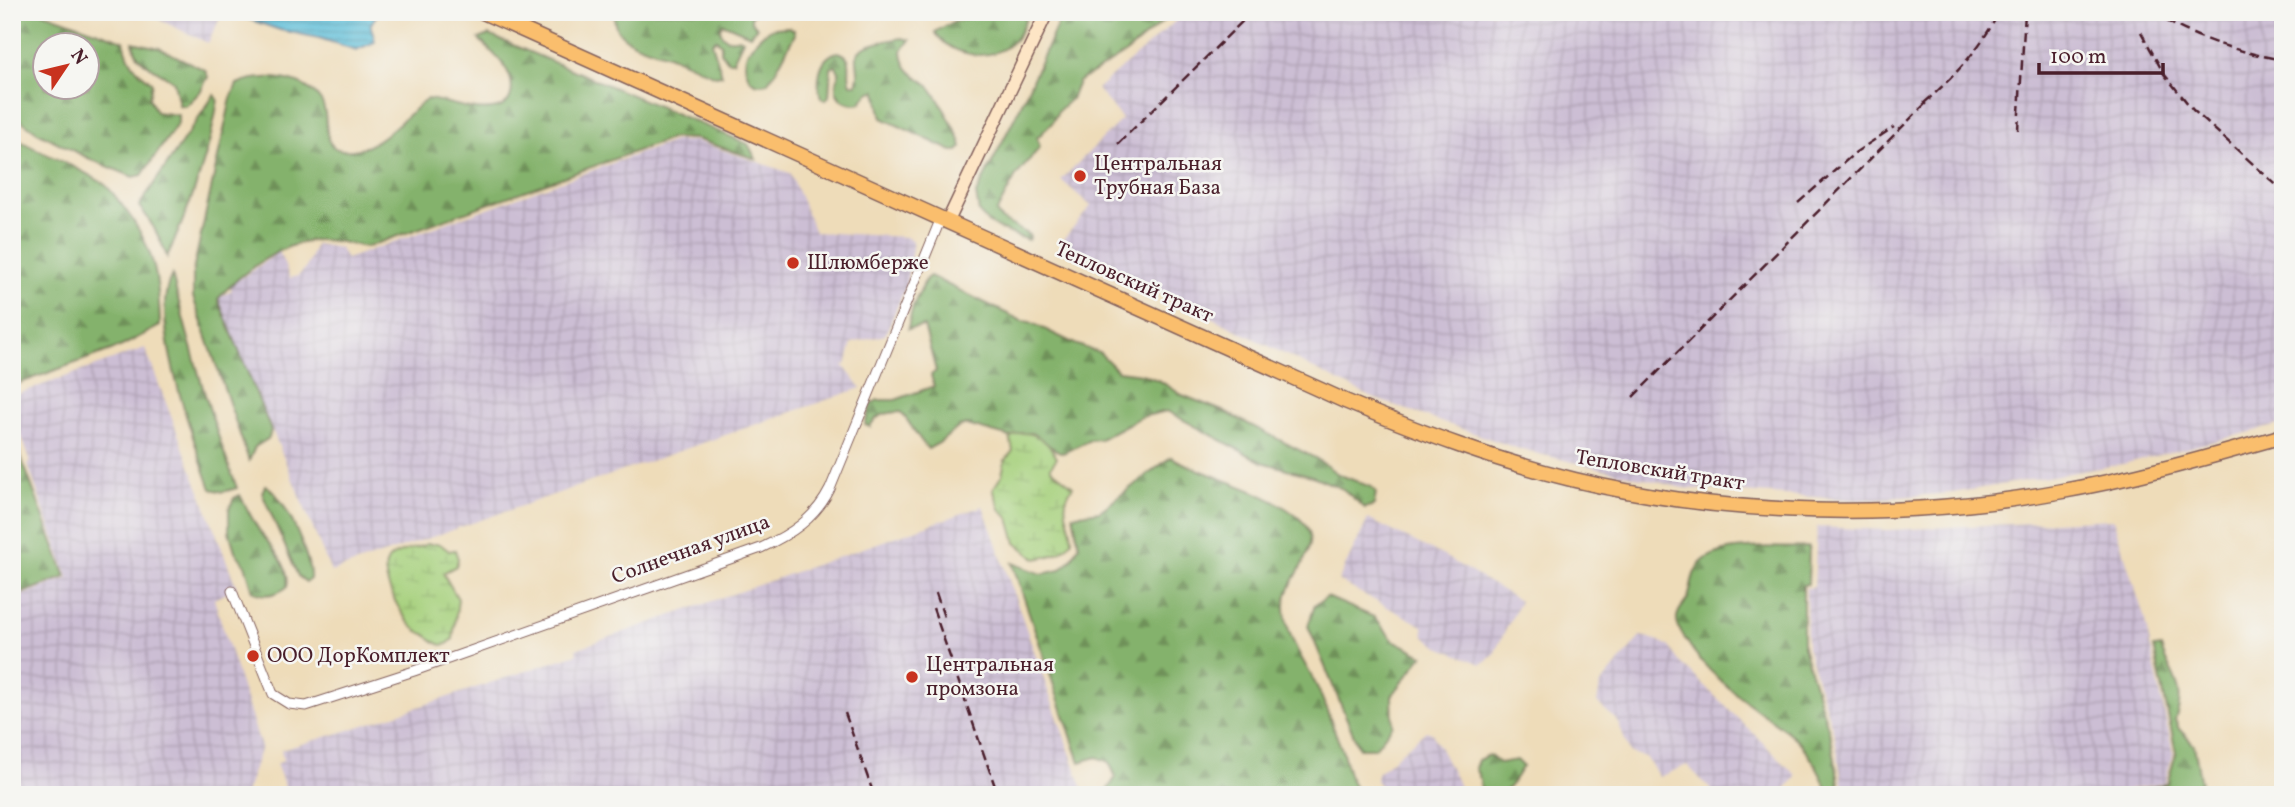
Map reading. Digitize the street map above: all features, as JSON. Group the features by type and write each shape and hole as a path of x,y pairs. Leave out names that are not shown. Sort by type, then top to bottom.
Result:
{"main road":[{"name":"Тепловский тракт","path":"483,12 1378,415 1449,441 1578,481 1661,496 1741,505 1873,510 1964,504 2084,487 2283,436"}],"street":[{"name":"Солнечная улица","path":"232,591 274,694 289,704 312,705 761,548 804,524 821,506 830,489 945,220 1047,12"}],"shaded area":[{"path":"143,12 223,12 208,43"},
{"path":"1186,12 2283,12 2283,424 2123,464 1953,493 1859,500 1683,488 1522,450 1370,397 1061,242 1091,206 1061,180 1122,119 1097,89"},
{"path":"674,141 696,141 790,173 815,232 906,237 913,241 906,286 885,335 852,343 846,365 843,365 861,388 331,572 218,299 232,290 230,286 279,252 290,278 298,276 306,268 316,244 340,248 346,259"},
{"path":"145,348 237,588 214,599 261,747 245,795 12,795 12,599 68,578 28,465 30,460 12,409 12,396"},
{"path":"983,506 1085,795 288,795 276,764 283,761 281,750 577,654 576,649"},
{"path":"1368,519 1444,556 1520,601 1493,656 1481,664 1439,647 1424,636 1423,626 1338,581"},
{"path":"2113,519 2144,616 2173,753 2165,783 2096,795 1844,795 1835,737 1807,647 1806,588 1814,587 1817,527 1888,530"},
{"path":"1641,636 1669,646 1678,660 1796,775 1795,779 1778,795 1716,795 1687,765 1659,777 1646,757 1630,753 1617,720 1597,703 1600,685"},
{"path":"1426,731 1432,733 1464,795 1385,795 1376,780 1377,773"}],"green space":[{"path":"12,12 42,12 99,32 32,32 32,102 102,102 102,33 124,41 134,65 152,82 149,98 156,112 178,115 178,123 142,175 133,177 37,132 12,114"},
{"path":"615,12 757,12 751,16 751,21 757,27 750,35 723,24 720,28 724,37 743,40 733,61 728,61 721,52 721,44 716,39 712,43 722,75 716,76 633,43 618,31"},
{"path":"1025,12 1027,17 1017,37 1008,46 987,54 963,53 952,48 935,32 967,18"},
{"path":"1063,12 1174,12 1126,53 1078,82 1071,99 1037,138 1040,147 1016,176 996,213 1001,219 1029,235 1028,240 986,221 979,212 976,194 1020,107"},
{"path":"788,27 794,30 795,34 774,74 767,83 755,83 746,70 747,53 768,31"},
{"path":"489,35 748,144 756,159 696,139 673,138 367,247 318,240 291,246 263,260 218,299 271,430 269,438 255,447 249,461 193,297 193,271 231,98 237,84 258,78 270,78 304,86 314,93 324,107 330,143 342,150 359,149 384,136 427,99 484,110 506,103 512,91 510,77 502,63 479,39"},
{"path":"902,38 910,40 902,50 904,63 931,88 941,104 961,142 962,147 958,151 952,151 882,118 876,91 867,94 861,103 842,100 836,90 839,72 836,66 831,68 829,96 826,100 821,98 820,70 831,55 838,52 847,57 849,79 851,84 856,84 857,56 863,48"},
{"path":"133,42 159,48 205,70 208,77 200,92 186,106 179,105 174,82 143,61"},
{"path":"214,95 218,99 204,160 191,200 167,257 155,230 139,206"},
{"path":"12,136 107,186 133,220 148,248 156,276 160,326 122,346 12,386"},
{"path":"172,275 201,382 237,488 223,492 211,489 176,381 165,320 166,294"},
{"path":"930,276 1022,321 1030,322 1100,353 1118,371 1142,374 1160,381 1182,395 1225,412 1317,459 1338,474 1371,487 1376,492 1374,505 1365,508 1343,489 1315,477 1262,462 1167,411 1141,417 1100,439 1090,440 1063,453 1031,433 1010,437 967,425 959,427 928,449 901,412 883,415 875,419 870,427 865,425 871,404 878,400 895,400 934,386 931,375 936,371 924,326 908,329 913,306"},
{"path":"12,433 66,577 12,597"},
{"path":"1021,433 1033,434 1047,443 1057,458 1051,469 1073,486 1065,507 1072,540 1061,551 1036,559 1016,543 1009,518 1001,511 993,489 1002,475 1005,460 1013,451 1010,437"},
{"path":"1171,457 1273,501 1301,520 1308,530 1308,552 1287,596 1286,618 1293,640 1319,691 1359,795 1104,795 1116,777 1109,762 1097,757 1080,762 1012,563 1042,574 1060,570 1072,559 1079,545 1073,515 1100,511"},
{"path":"265,485 288,513 302,543 310,579 306,582 298,576 262,493"},
{"path":"240,495 286,570 287,587 275,594 266,595 253,591 245,565 235,551 229,531 229,509 234,498"},
{"path":"427,544 440,544 449,551 455,550 458,559 456,566 443,573 458,599 453,639 442,645 414,628 407,620 387,582 387,563 391,557"},
{"path":"1809,547 1808,584 1803,585 1803,647 1831,737 1841,795 1830,795 1812,759 1797,740 1741,698 1711,671 1693,651 1677,624 1678,614 1688,598 1695,572 1703,561 1714,554 1746,548"},
{"path":"1327,597 1374,617 1393,640 1423,655 1392,696 1393,725 1375,748 1359,748 1308,626 1315,605"},
{"path":"2161,647 2179,690 2175,720 2179,729 2194,745 2203,795 2115,795 2167,784 2176,753 2154,648"},
{"path":"1489,755 1499,763 1517,760 1523,766 1502,795 1481,794 1480,779 1475,768 1478,760"}],"water":[{"path":"237,12 379,12 371,24 375,42 356,50 319,38 280,30 239,16"}],"railway":[{"path":"1118,144 1252,12"},
{"path":"1685,17 1689,12"},
{"path":"1924,103 1966,61 1999,12"},
{"path":"2018,130 2025,12"},
{"path":"2153,12 2215,43 2283,60"},
{"path":"2141,32 2164,74 2193,110 2283,191"},
{"path":"1633,397 1930,99"},
{"path":"1798,203 1856,152 1894,127"},
{"path":"936,593 945,620"},
{"path":"933,608 998,795"},
{"path":"845,713 874,795"}],"place":[{"name":"Центральная Трубная База","path":"1080,176"},
{"name":"Шлюмберже","path":"793,263"},
{"name":"ООО ДорКомплект","path":"253,656"},
{"name":"Центральная промзона","path":"912,677"}]}
